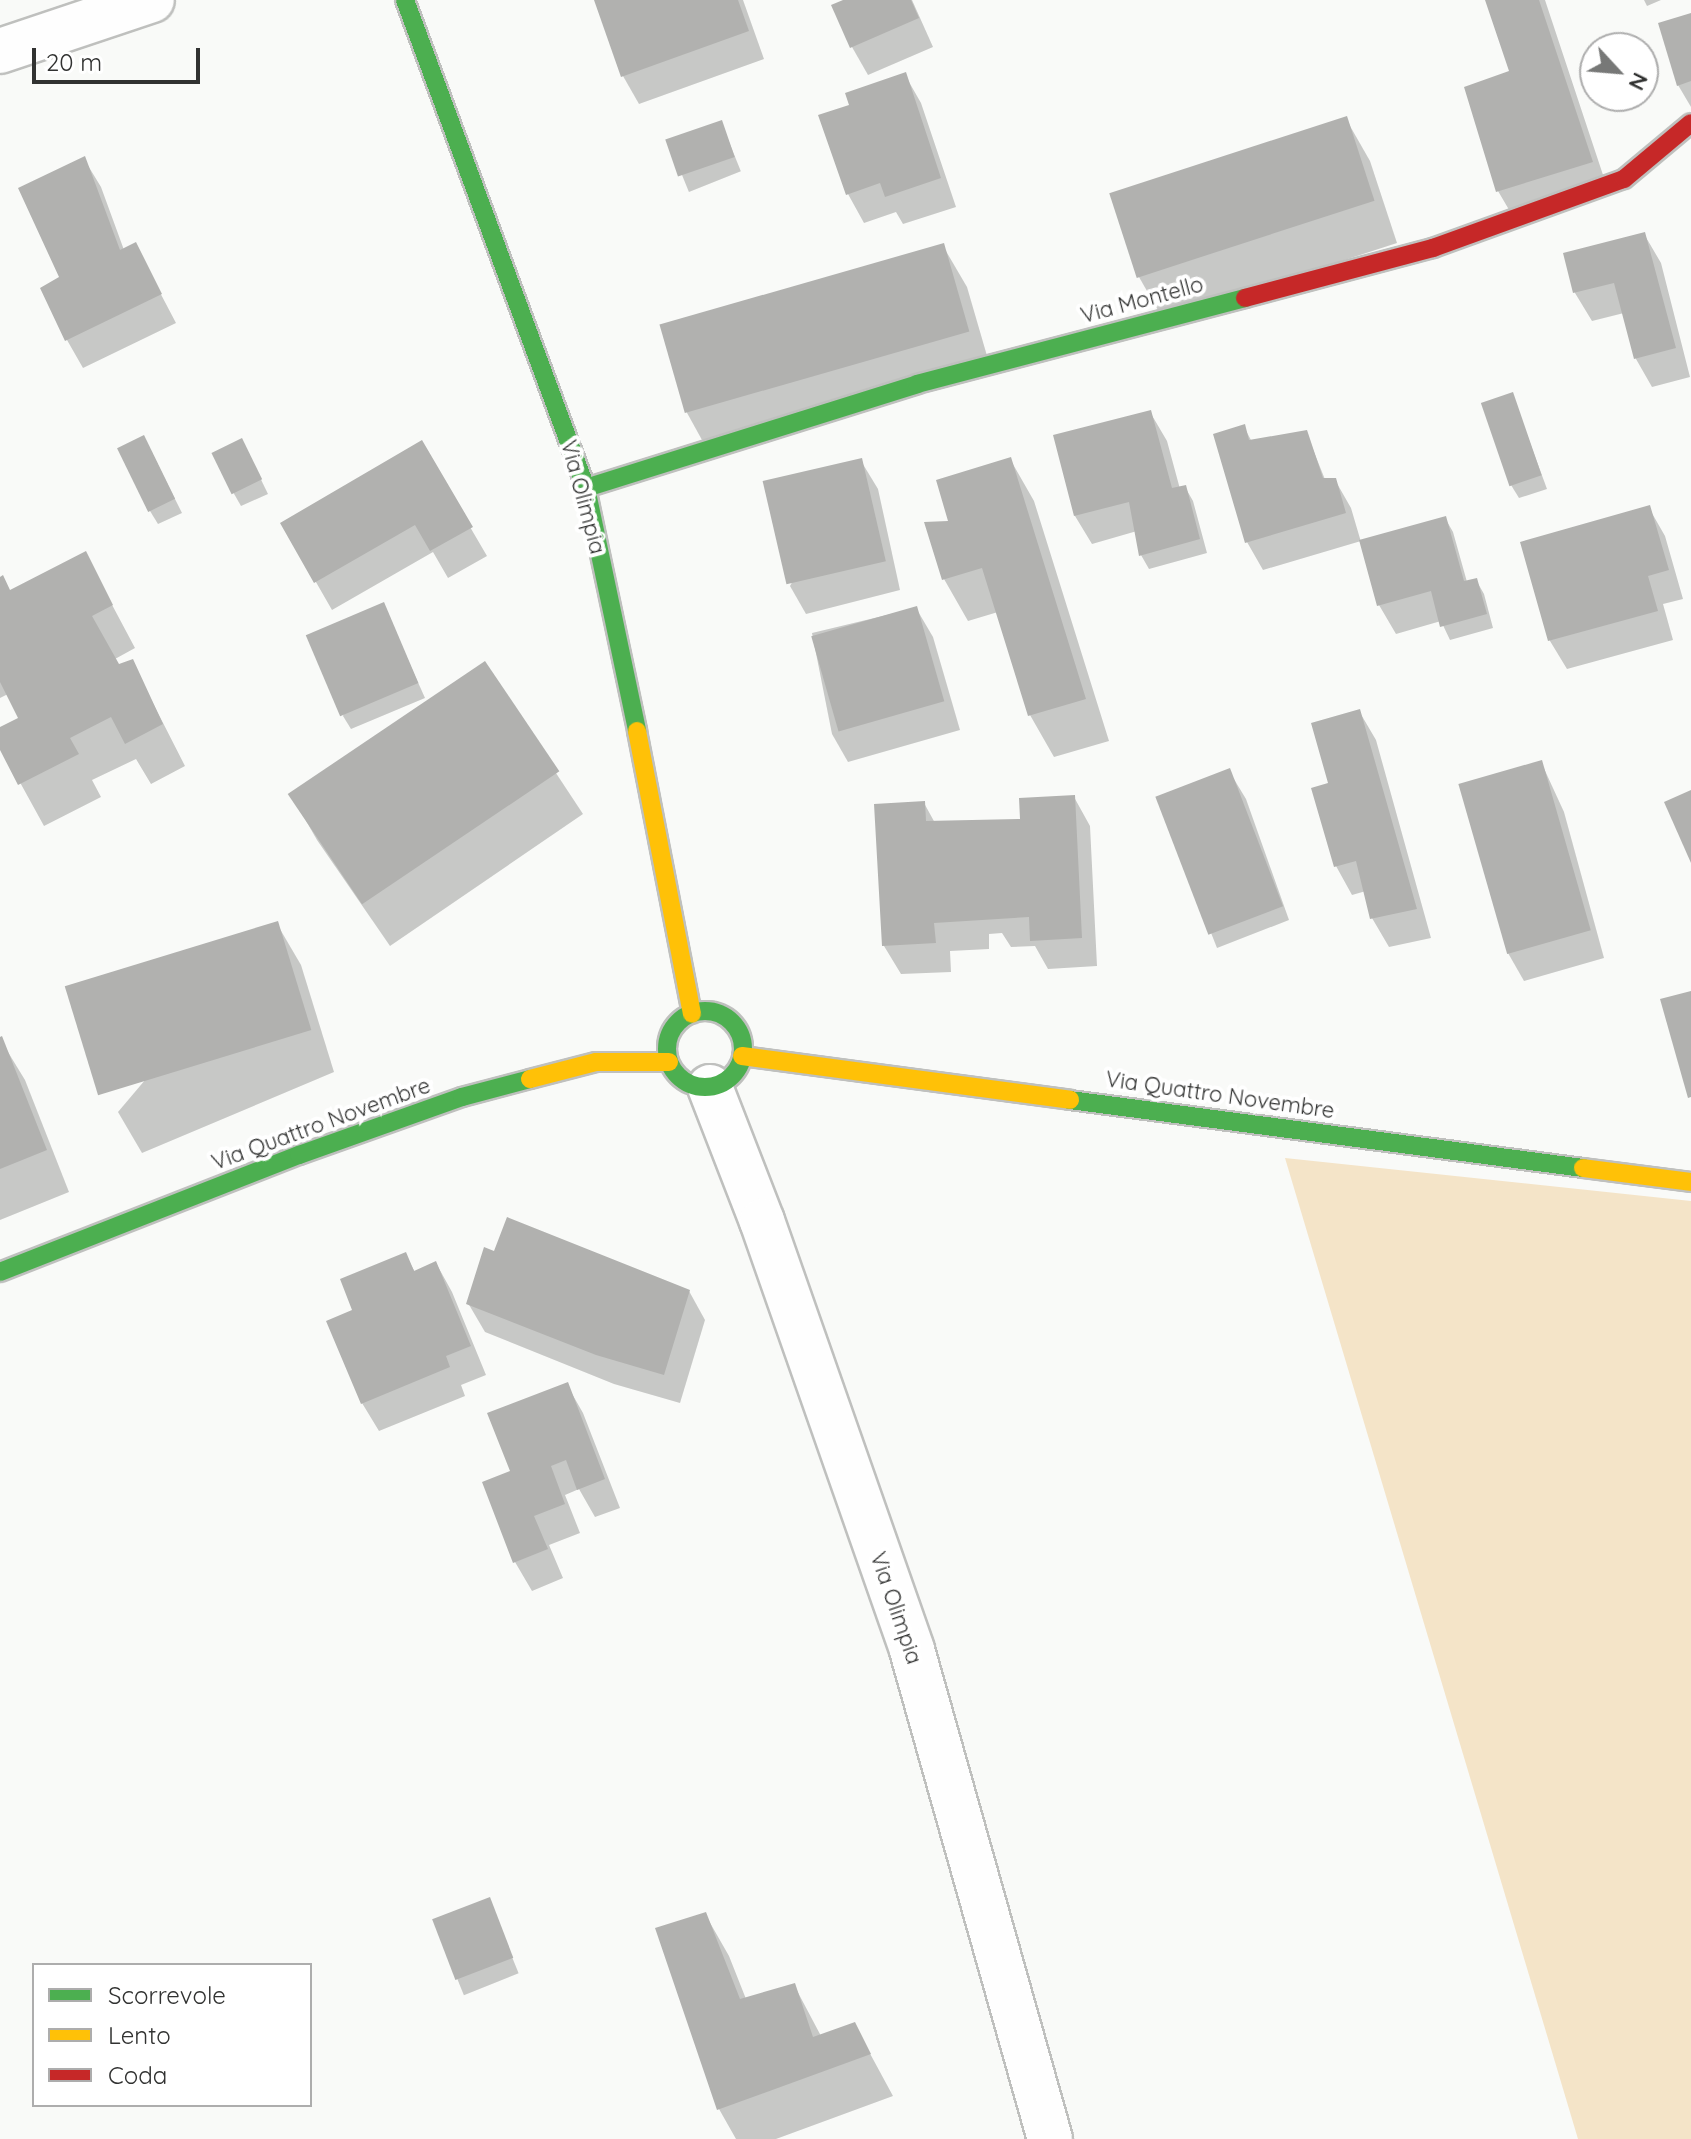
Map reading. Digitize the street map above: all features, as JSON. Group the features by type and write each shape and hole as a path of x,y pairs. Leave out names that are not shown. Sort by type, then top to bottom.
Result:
{"street":[{"path":"0,51 152,0"},
{"name":"Via Olimpia","path":"405,0 586,488 658,830 692,1014"},
{"name":"Via Montello","path":"586,488 917,384 1433,248 1624,179 1691,123"},
{"path":"714,1012 733,1024 740,1033 742,1056 731,1076 710,1087 685,1082 669,1062 668,1038 673,1028 692,1014 714,1012"},
{"name":"Via Quattro Novembre","path":"742,1056 1691,1182"},
{"name":"Via Quattro Novembre","path":"0,1272 299,1155 462,1097 596,1062 669,1062"},
{"name":"Via Olimpia","path":"710,1087 762,1221 912,1650 1050,2139"}],"shaded area":[{"path":"1285,1158 1691,1201 1691,2139 1578,2139"}],"building":[{"path":"594,0 738,0 749,31 621,77"},
{"path":"843,0 911,0 919,18 850,48 831,5"},
{"path":"1485,0 1539,0 1593,162 1496,192 1464,87 1509,71"},
{"path":"1691,13 1691,81 1677,86 1658,23"},
{"path":"906,72 941,178 885,197 880,183 846,195 818,115 849,105 845,93"},
{"path":"1347,116 1375,201 1137,278 1109,193"},
{"path":"722,120 735,157 678,176 665,140"},
{"path":"85,156 120,250 136,242 162,294 65,341 40,288 59,277 18,188"},
{"path":"1645,232 1676,348 1634,359 1614,283 1573,293 1563,253"},
{"path":"944,243 969,331 685,413 659,325"},
{"path":"1513,392 1542,475 1510,486 1481,403"},
{"path":"1151,410 1172,488 1186,485 1200,539 1139,556 1129,502 1074,516 1053,435"},
{"path":"1245,424 1249,440 1307,430 1323,478 1336,478 1346,513 1245,543 1213,434"},
{"path":"144,435 175,499 148,512 117,448"},
{"path":"242,438 262,479 232,494 211,453"},
{"path":"422,440 473,527 430,551 415,525 314,583 280,523"},
{"path":"1011,457 1086,699 1028,716 982,568 942,580 924,522 948,521 936,480"},
{"path":"862,458 886,561 786,584 763,481"},
{"path":"1650,505 1669,570 1648,576 1658,611 1548,641 1520,542"},
{"path":"1446,516 1464,581 1477,578 1487,614 1440,627 1431,591 1377,606 1359,540"},
{"path":"86,551 113,605 92,616 119,664 133,659 163,724 125,744 111,717 70,738 79,754 18,785 0,750 0,727 18,718 0,682 0,577 3,575 10,590"},
{"path":"384,602 418,683 340,716 306,635"},
{"path":"917,606 944,701 839,731 811,636"},
{"path":"485,661 559,771 362,904 288,794"},
{"path":"1360,709 1417,909 1370,919 1356,861 1334,867 1311,788 1328,783 1311,723"},
{"path":"1542,760 1591,930 1507,954 1458,784"},
{"path":"1230,768 1283,906 1208,935 1155,797"},
{"path":"1691,790 1691,863 1664,802"},
{"path":"1075,795 1082,938 1030,941 1029,917 934,923 936,943 882,946 874,804 925,801 926,821 1020,819 1019,798"},
{"path":"278,921 311,1030 98,1095 65,986"},
{"path":"1691,991 1691,1097 1688,1098 1660,999"},
{"path":"0,1037 47,1150 0,1169"},
{"path":"507,1217 690,1290 664,1375 596,1355 466,1304 484,1247 494,1251"},
{"path":"406,1252 414,1271 436,1261 471,1346 446,1356 450,1367 361,1404 326,1321 352,1310 340,1279"},
{"path":"568,1382 605,1479 577,1490 566,1460 551,1466 565,1504 534,1516 548,1549 513,1563 482,1482 510,1471 487,1413"},
{"path":"490,1897 513,1958 455,1980 432,1919"},
{"path":"706,1912 740,1999 795,1983 813,2037 855,2022 871,2054 717,2110 655,1928"}],"traffic: fast":[{"path":"405,0 586,488 637,731"},
{"path":"586,488 917,384 1245,298"},
{"path":"705,1011 719,1014 732,1022 740,1035 743,1049 740,1063 732,1076 719,1084 705,1087 691,1084 678,1076 670,1063 667,1049 670,1035 678,1022 691,1014 705,1011"},
{"path":"0,1272 299,1155 462,1097 530,1079"},
{"path":"1070,1100 1583,1168"}],"traffic: slow":[{"path":"637,731 692,1014"},
{"path":"742,1056 1070,1100"},
{"path":"530,1079 596,1062 669,1062"},
{"path":"1583,1168 1691,1182"}],"traffic: jam":[{"path":"1245,298 1433,248 1624,179 1691,123"}]}
